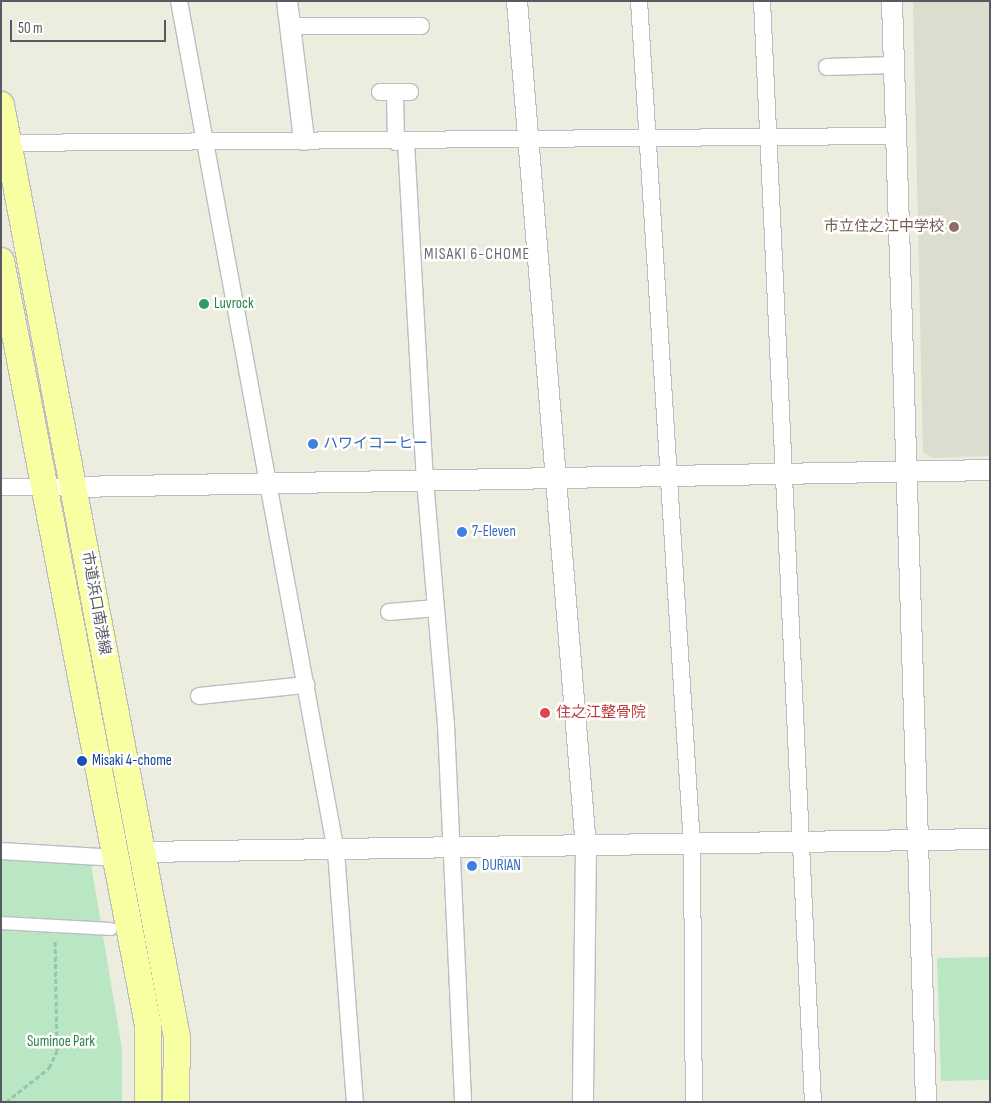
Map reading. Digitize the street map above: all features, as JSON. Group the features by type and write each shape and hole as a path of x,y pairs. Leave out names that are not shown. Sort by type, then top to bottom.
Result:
{"main road":[{"name":"市道浜口南港線","path":"1,105 5,143 74,487 129,855 148,1025 148,1102"},
{"name":"市道浜口南港線","path":"1,261 43,486 129,855 177,1037 176,1102"}],"street":[{"path":"179,1 336,851 355,1102"},
{"path":"287,1 304,140"},
{"path":"517,1 586,848 583,1102"},
{"path":"638,1 692,845 694,1102"},
{"path":"762,1 770,138 783,476 813,1102"},
{"path":"892,1 910,473 926,1102"},
{"path":"290,26 421,26"},
{"path":"827,67 894,65"},
{"path":"395,92 401,142 436,608 451,849 463,1102"},
{"path":"5,143 304,140 401,142 648,137 896,136"},
{"path":"1,487 556,477 783,476 990,470"},
{"path":"388,612 436,608"},
{"path":"199,696 306,685"},
{"path":"1,850 129,855 586,848 990,838"},
{"path":"1,923 111,929"}],"path":[{"path":"6,1102 49,1068 57,1051 54,925"}],"shaded area":[{"name":"市立住之江中学校","path":"913,1 990,1 990,456 933,458 923,453"}],"green space":[{"name":"Suminoe Park","path":"1,859 91,864 122,1049 122,1102 1,1102"},
{"path":"990,957 990,1080 941,1081 937,958"}],"place":[{"name":"市立住之江中学校","path":"954,227"},
{"name":"Luvrock","path":"204,304"},
{"name":"ハワイコーヒー","path":"313,444"},
{"name":"7-Eleven","path":"462,532"},
{"name":"住之江整骨院","path":"545,713"},
{"name":"Misaki 4-chome","path":"82,761"},
{"name":"DURIAN","path":"472,866"}],"district":[{"name":"MISAKI 6-CHOME","path":"477,255"}]}
